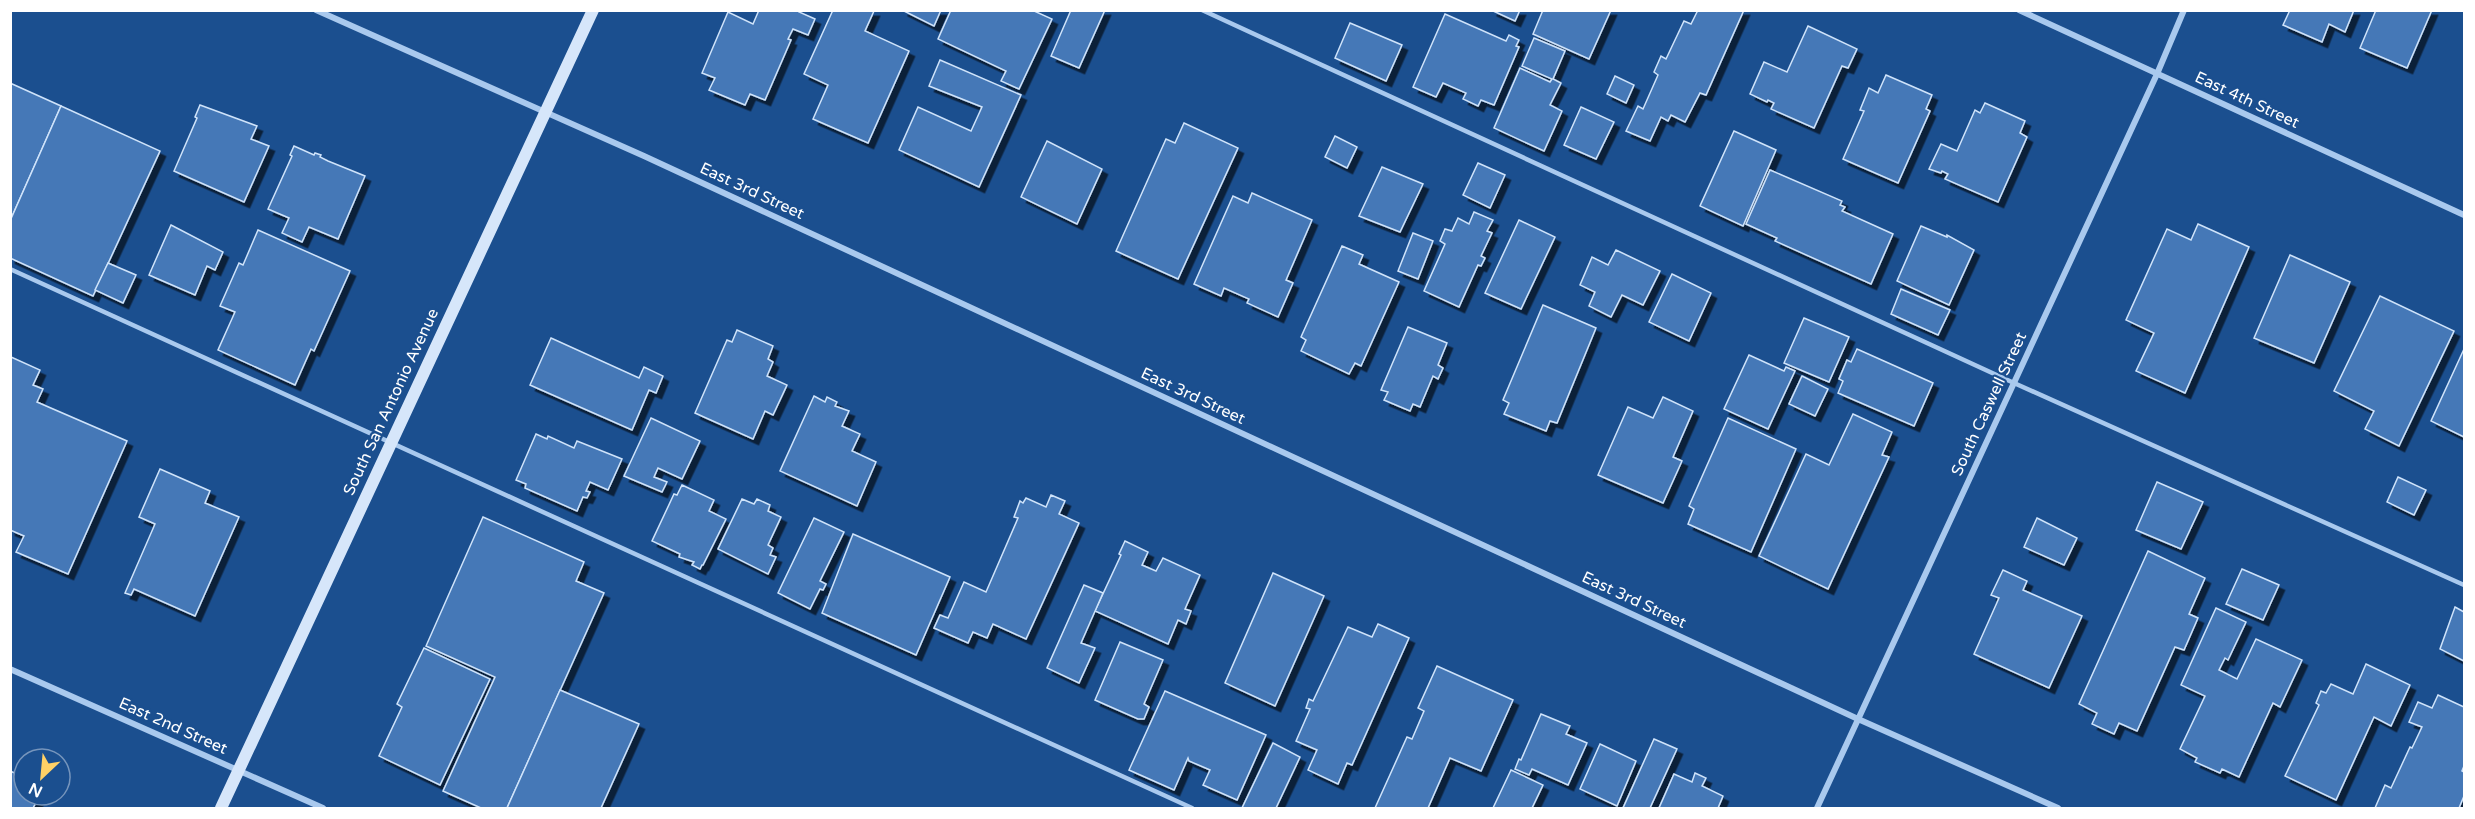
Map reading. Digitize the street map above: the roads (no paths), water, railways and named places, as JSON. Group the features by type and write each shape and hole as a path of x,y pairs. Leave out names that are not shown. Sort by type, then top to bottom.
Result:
{"main road":[{"name":"South San Antonio Avenue","path":"221,808 593,10"}],"street":[{"name":"East 3rd Street","path":"316,10 546,111 1858,719 2058,808"},
{"name":"East 4th Street","path":"2019,10 2464,215"},
{"name":"South Caswell Street","path":"1817,808 2157,74 2184,10"},
{"name":"East 2nd Street","path":"10,669 323,808"}],"lane":[{"path":"1202,10 2014,382 2464,585"},
{"path":"10,269 1192,808"}]}
